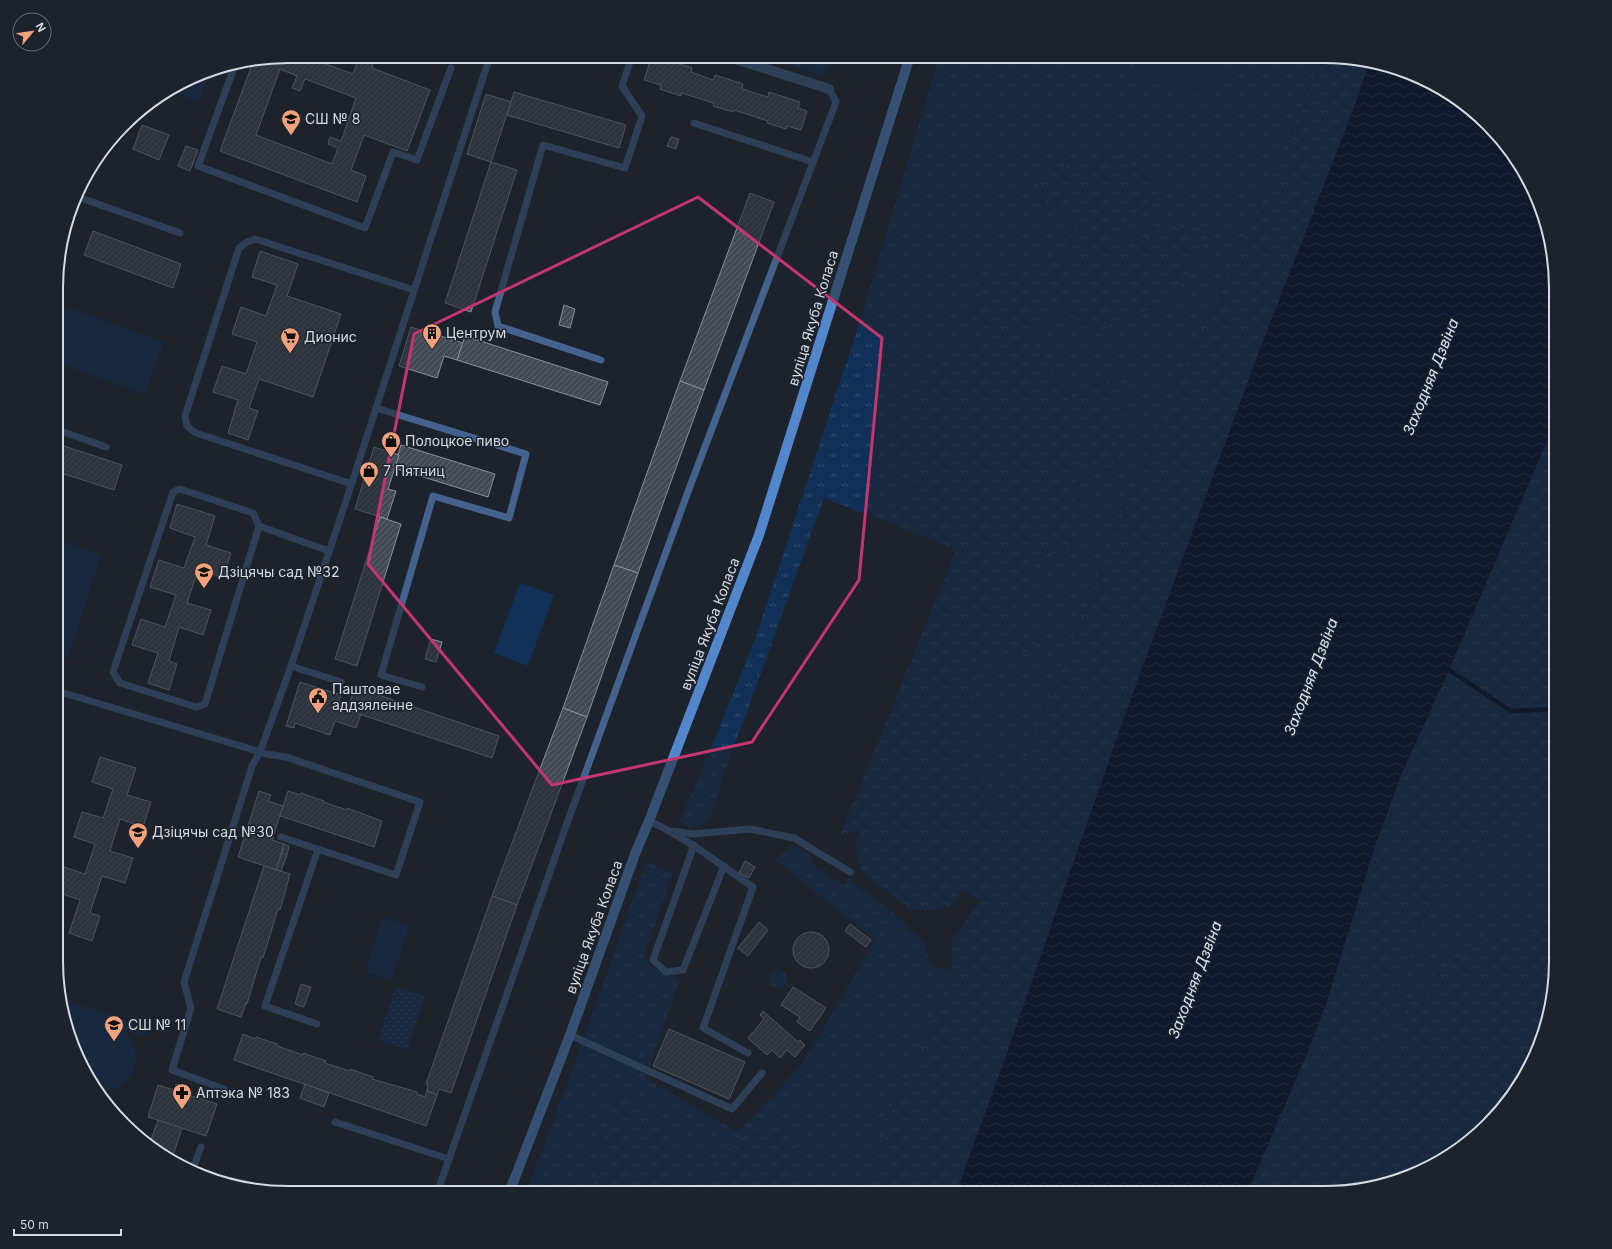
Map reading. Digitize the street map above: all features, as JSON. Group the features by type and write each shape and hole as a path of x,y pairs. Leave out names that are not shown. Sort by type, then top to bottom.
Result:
{"street":[{"path":"749,63 829,89"},
{"name":"вуліца Якуба Коласа","path":"512,1186 570,1034 635,854 649,822 759,535 908,63"}],"lane":[{"path":"224,1089 172,1070 191,1008 184,982 252,766 260,752 291,666 352,484 488,63"},
{"path":"601,360 498,326 495,312 543,145 625,168 642,116 622,86 630,63"},
{"path":"233,70 198,166 365,228 393,152 417,160 451,68"},
{"path":"439,1186 566,826 684,504 836,102 829,89"},
{"path":"694,123 813,162"},
{"path":"82,198 180,233"},
{"path":"352,484 196,433 188,426 185,416 239,248 247,242 255,239 414,290"},
{"path":"376,408 526,454 509,518 433,496 381,675 422,687"},
{"path":"63,432 106,447"},
{"path":"259,526 206,704 196,707 120,683 113,672 173,492 180,489 253,513 259,526 329,550"},
{"path":"291,666 341,682"},
{"path":"63,693 260,752 286,757 420,802 396,875 281,837"},
{"path":"649,822 670,831 694,845 753,887 703,1028 748,1053"},
{"path":"670,831 693,834 750,829 794,838 850,872"},
{"path":"694,845 654,960 666,972 683,970 724,866"},
{"path":"317,1024 265,1006 318,849"},
{"path":"570,1034 732,1109 762,1073"},
{"path":"335,1122 449,1159"},
{"path":"194,1166 200,1147"}],"highlighted area":[{"path":"698,197 882,338 859,580 752,742 552,785 368,564 414,334"}],"green space":[{"path":"784,63 836,63 828,66 825,77"},
{"path":"937,63 1320,63 1272,176 1188,356 1005,805 995,810 985,799 989,782 980,770 963,769 958,758 970,753 978,658 1027,654 1035,642 1007,629 1041,552 1070,553 1078,464 1127,370 1074,399 1028,336 1063,305 1160,228 1123,255 1124,220 1048,206 1076,222 1067,262 1007,267 975,273 985,294 993,332 955,348 922,472 886,522 824,498 720,786 719,796 708,822 691,827 679,821 703,768 758,631 859,324"},
{"path":"1068,63 1122,63 1119,76"},
{"path":"1134,63 1223,63 1214,100 1131,77"},
{"path":"1320,63 1339,63 1368,67 1355,105 1260,349 1121,726 1006,1056 959,1186 867,1186 886,1145 885,1118 916,1062 951,971 952,941 980,900 962,891 950,907 935,910 911,910 861,871 855,849 860,831 840,835 956,550 886,522 922,472 892,453 911,387 955,348 992,332 967,317 985,294 971,288 975,273 1007,267 1067,261 1076,223 1048,206 1035,180 1103,148 1168,186 1125,220 1123,254 1160,228 1214,226 1174,299 1090,334 1063,305 1028,336 1074,399 1128,370 1113,466 1078,464 1070,553 1041,553 1008,629 1035,642 1027,654 978,658 970,753 958,758 963,769 980,770 989,782 985,799 995,810 1005,805 1188,356 1272,176"},
{"path":"208,78 200,102 175,93"},
{"path":"63,306 164,342 145,394 63,365"},
{"path":"1549,436 1549,807 1478,841 1426,913 1376,1037 1390,1051 1404,1028 1406,1000 1428,993 1433,976 1503,927 1524,936 1544,920 1549,921 1549,976 1545,1005 1532,1047 1519,1074 1503,1098 1483,1120 1461,1140 1424,1163 1397,1174 1368,1182 1354,1184 1339,1186 1257,1186 1250,1183 1285,1105 1326,1004 1375,846 1401,775 1449,670"},
{"path":"63,542 101,555 68,659 63,657"},
{"path":"520,583 554,595 528,666 494,653"},
{"path":"1549,807 1549,921 1544,920 1524,936 1429,993 1406,1000 1404,1028 1390,1051 1376,1037 1426,913 1478,840"},
{"path":"791,845 810,854 814,866 844,886 848,878 888,908 878,905 889,932 904,923 925,944 930,965 951,971 916,1062 885,1118 886,1145 867,1186 529,1186 577,1057 646,862 673,873 644,956 651,967 680,979 646,1078 734,1130 743,1127 802,1064 875,940 775,860"},
{"path":"878,904 888,908 904,923 889,932 877,928 871,910"},
{"path":"382,917 409,926 392,980 365,972"},
{"path":"778,970 782,971 786,975 786,983 782,987 778,988 774,987 770,983 769,979 770,975 774,971"},
{"path":"396,986 425,996 407,1050 378,1040"},
{"path":"66,1000 148,1027 145,1037 123,1030 131,1040 136,1054 136,1061 129,1078 116,1087 107,1090 106,1094 86,1061 75,1034"},
{"path":"619,1083 671,1136 663,1186 593,1186 596,1169"},
{"path":"770,1118 802,1138 778,1164 802,1186 693,1186 708,1184 716,1157"},
{"path":"1250,1183 1257,1186 1249,1186"}],"water":[{"name":"Заходняя Дзвіна","path":"1368,67 1410,80 1437,93 1461,109 1483,129 1503,151 1519,175 1537,215 1545,244 1549,273 1549,436 1449,670 1401,775 1375,846 1326,1004 1309,1049 1250,1186 959,1186 1006,1056 1121,726 1260,349 1355,105"}],"building":[{"path":"273,63 323,63 353,74 357,63 373,63 372,68 430,90 407,151 364,135 351,170 366,176 357,202 220,151 252,66","holes":["280,69 297,76 292,88 300,91 305,79 356,98 341,141 330,137 328,144 338,148 332,164 256,135"]},
{"path":"650,63 677,63 692,68 691,72 713,80 715,75 743,84 742,89 768,97 769,92 800,102 798,108 807,111 801,130 787,126 786,129 767,123 768,121 734,110 733,112 713,106 714,103 681,93 681,96 660,89 661,85 644,80"},
{"path":"514,92 626,125 619,148 507,115"},
{"path":"486,94 511,102 491,162 467,154"},
{"path":"142,125 169,135 159,160 133,149"},
{"path":"671,137 679,139 676,149 667,146"},
{"path":"186,146 198,150 190,171 178,166"},
{"path":"491,162 517,170 471,312 445,303"},
{"path":"750,193 774,202 704,390 680,381"},
{"path":"93,231 181,264 173,288 84,255"},
{"name":"Дионис","path":"260,251 298,264 287,296 341,314 313,397 259,379 249,408 258,411 248,440 228,433 238,400 213,392 222,366 246,374 257,342 232,334 241,307 266,316 277,285 252,277"},
{"path":"564,305 575,309 570,328 559,325"},
{"name":"Центрум","path":"411,327 463,343 457,360 444,356 437,378 399,366"},
{"path":"465,336 608,382 600,405 457,360"},
{"path":"680,381 704,390 638,573 614,565"},
{"path":"401,445 495,474 488,497 394,468"},
{"path":"63,446 122,465 114,490 63,474"},
{"path":"374,447 399,455 388,489 396,491 387,519 355,509"},
{"path":"177,504 215,516 206,545 231,553 223,577 198,570 187,603 211,610 203,635 179,627 169,661 177,664 169,690 148,683 158,653 132,645 141,619 165,627 176,595 150,587 159,560 184,568 195,537 170,528"},
{"path":"380,517 401,524 357,666 335,659"},
{"path":"614,565 638,573 587,717 563,708"},
{"path":"431,639 442,642 436,662 425,659"},
{"path":"300,682 341,695 339,702 349,705 347,710 361,714 356,728 335,721 330,735 295,723 294,728 286,726"},
{"path":"355,687 499,736 492,758 347,710"},
{"path":"563,708 587,717 517,905 492,896"},
{"path":"100,757 136,768 127,795 151,802 143,827 120,819 110,851 133,858 125,883 102,876 90,913 100,916 92,941 69,933 80,900 63,894 63,870 64,867 85,874 95,844 74,837 82,812 103,818 113,789 92,782"},
{"path":"259,791 271,795 268,801 283,806 272,840 284,844 276,870 238,857"},
{"path":"288,791 300,795 301,793 324,801 323,802 347,810 347,808 382,821 374,847 280,816"},
{"path":"284,844 289,846 287,855 282,853"},
{"path":"282,853 287,855 281,871 276,870"},
{"path":"745,861 755,867 749,878 739,873"},
{"path":"264,866 290,874 280,910 278,909 263,958 261,957 247,1004 246,1003 241,1017 217,1009"},
{"path":"492,896 517,905 451,1093 439,1089 437,1095 427,1091 428,1085 426,1084"},
{"path":"759,922 768,930 748,956 738,948"},
{"path":"850,924 871,940 866,947 845,931"},
{"path":"815,932 824,937 828,943 828,957 824,963 815,968 807,968 798,963 794,957 793,946 798,937 804,933"},
{"path":"301,984 311,987 304,1007 295,1004"},
{"path":"793,987 826,1008 810,1031 797,1022 800,1017 781,1005"},
{"path":"763,1011 798,1042 800,1040 805,1045 795,1057 787,1050 780,1058 772,1050 767,1055 748,1038 764,1019 760,1015"},
{"path":"669,1029 745,1062 729,1099 653,1066"},
{"path":"243,1034 255,1039 256,1037 277,1044 277,1046 303,1055 303,1053 326,1061 325,1063 350,1071 350,1069 373,1077 372,1079 417,1092 417,1094 425,1097 427,1091 437,1095 426,1126 234,1060"},
{"name":"Аптэка № 183","path":"176,1084 184,1086 182,1093 217,1104 206,1136 148,1117 158,1085 174,1090"},
{"path":"305,1084 329,1093 324,1107 300,1098"},
{"path":"158,1120 182,1128 173,1155 151,1140"}],"waterway":[{"path":"1445,667 1511,711 1549,709"}],"place":[{"name":"СШ № 8","path":"291,136"},
{"name":"Центрум","path":"432,350"},
{"name":"Дионис","path":"290,354"},
{"name":"Полоцкое пиво","path":"391,458"},
{"name":"7 Пятниц","path":"369,488"},
{"name":"Дзіцячы сад №32","path":"204,589"},
{"name":"Паштовае аддзяленне","path":"318,714"},
{"name":"Дзіцячы сад №30","path":"138,849"},
{"name":"СШ № 11","path":"114,1042"},
{"name":"Аптэка № 183","path":"182,1110"}]}
